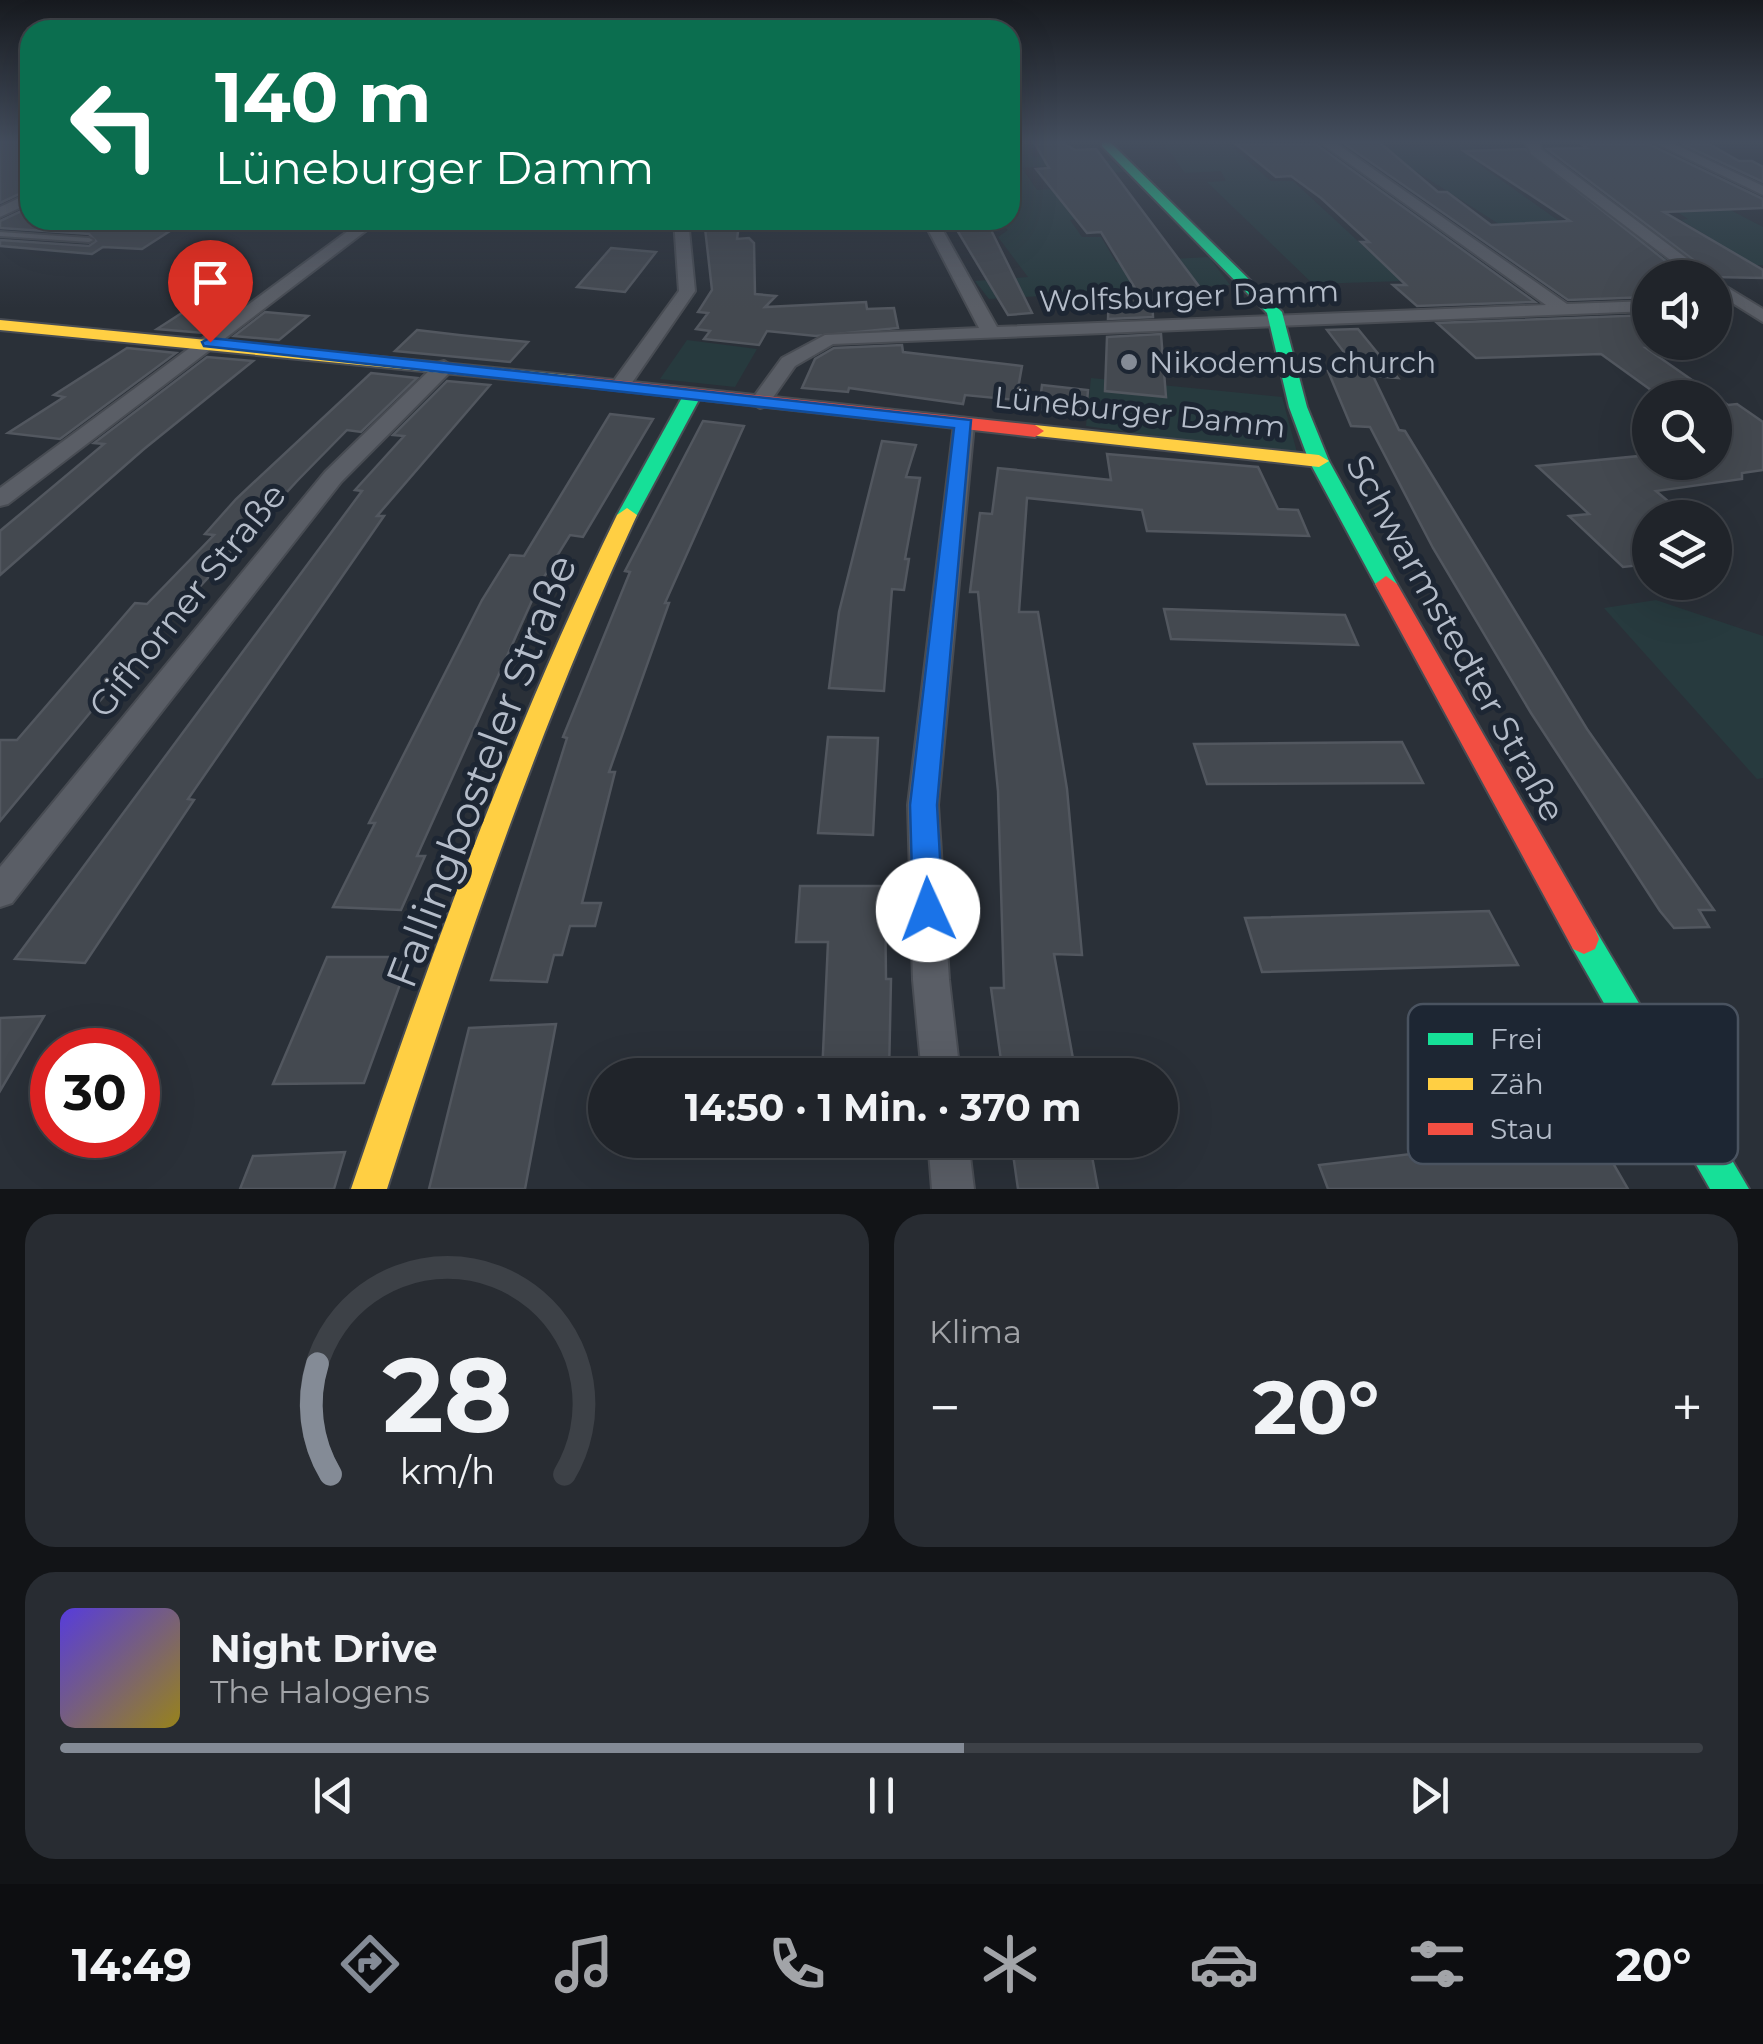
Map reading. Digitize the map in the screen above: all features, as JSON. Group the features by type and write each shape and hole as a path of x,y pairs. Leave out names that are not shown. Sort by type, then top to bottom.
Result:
{"street":[{"name":"Schwarmstedter Straße","path":"1158,196 1274,312 1298,407 1319,460 1502,798 1623,1004"},
{"path":"1402,196 1563,309"},
{"path":"1597,196 1682,260"},
{"path":"0,498 360,230"},
{"path":"620,386 687,292 681,230"},
{"path":"935,230 991,332"},
{"path":"1732,298 1763,317"},
{"path":"1732,304 1763,303"},
{"name":"Wolfsburger Damm","path":"760,402 786,360 803,347 831,339 1632,307"},
{"name":"Lüneburger Damm","path":"0,325 210,342 1319,460"},
{"name":"Gifhorner Straße","path":"0,892 334,477 444,366"},
{"name":"Fallingbosteler Straße","path":"369,1189 464,898 539,700 644,476 693,394"},
{"path":"939,1058 931,980 924,805 964,424"},
{"path":"950,1158 953,1189"},
{"name":"Schwarmstedter Straße","path":"1716,1164 1731,1189"}],"lane":[{"path":"0,234 89,240"}],"green space":[{"path":"1020,196 1092,196 1105,215 1070,220 1082,237 1101,237 1116,262 1209,257 1230,285 989,299 975,281 1028,277 998,237 1008,230 1020,230"},
{"path":"1222,196 1310,196 1372,254 1460,251 1493,278 1313,284"},
{"path":"1456,196 1524,196 1603,252 1643,245 1667,260 1632,260 1632,272 1573,271"},
{"path":"1679,196 1704,196 1763,227 1763,265 1732,267 1732,260 1692,260 1664,239 1709,237 1681,220 1688,219 1676,211"},
{"path":"687,340 757,349 735,387 660,379"},
{"path":"1091,378 1282,397 1298,456 1086,426"},
{"path":"1656,600 1763,636 1763,778 1757,779 1604,608"}],"building":[{"path":"1058,196 1132,196 1204,293 1152,297 1153,317 1108,319 1109,296 1138,293 1101,232 1087,233"},
{"path":"1389,196 1535,302 1417,306 1393,285 1406,285 1361,242 1369,242 1321,198"},
{"path":"1420,196 1453,196 1491,225 1570,221 1533,196 1585,196 1664,260 1632,260 1632,298 1568,300"},
{"path":"1610,196 1763,199 1763,208 1664,212 1763,270 1763,278 1732,277 1732,260 1694,260"},
{"path":"20,212 20,229 0,228 0,221"},
{"path":"30,230 171,230 142,249 103,247 92,254 0,246 0,240 89,246 96,241 89,234"},
{"path":"705,230 738,230 737,239 749,238 754,243 755,294 776,296 765,307 866,302 867,309 894,308 898,328 816,336 767,331 759,345 704,339 710,331 696,329 708,313 698,312 712,290"},
{"path":"957,230 991,230 1032,313 1008,315"},
{"path":"611,248 656,252 625,292 577,287"},
{"path":"191,307 235,310 204,333 157,329"},
{"path":"265,312 308,316 279,340 234,336"},
{"path":"1632,316 1632,360 1663,360 1692,380 1637,380 1601,354 1476,358 1437,323"},
{"path":"1358,329 1398,378 1373,376 1399,430 1405,431 1587,729 1714,910 1699,910 1709,927 1674,928 1660,911 1531,713 1433,548 1370,427 1351,426 1328,371 1360,373 1327,330"},
{"path":"417,330 528,342 510,362 395,351"},
{"name":"Nikodemus church","path":"1161,334 1166,397 1105,391 1107,337"},
{"path":"902,345 903,352 1022,366 1016,400 965,395 963,404 849,388 848,392 802,388 815,359 834,348"},
{"path":"127,348 176,353 60,439 8,433 64,397 54,395"},
{"path":"207,357 253,361 144,449 0,575 0,531 104,444 94,443"},
{"path":"371,373 417,378 361,432 347,430 298,480 148,643 0,821 0,740 17,740 135,603 147,604 214,535 205,534 236,499"},
{"path":"447,381 490,385 377,516 384,516 188,799 194,800 85,963 15,959 362,491 355,490 404,436 393,435"},
{"path":"1042,385 1088,390 1086,415 1039,410"},
{"path":"1732,405 1763,422 1763,470 1742,473 1742,479 1656,491 1667,500 1632,500 1632,566 1623,567 1569,516 1589,514 1537,466 1632,457 1632,480 1732,480"},
{"path":"610,414 653,419 583,537 570,535 539,585 417,856 425,856 401,910 333,907 375,823 369,823 482,600 510,555 524,556"},
{"path":"703,421 744,426 665,603 669,603 609,772 615,772 582,903 601,903 595,926 570,926 562,955 554,955 547,982 491,980 567,738 563,737 630,572 625,571"},
{"path":"882,441 916,445 906,477 920,478 905,559 909,559 904,590 892,589 884,691 829,688 839,612"},
{"path":"1107,454 1258,467 1278,509 1298,510 1309,536 1147,531 1142,510 1027,498 1019,612 1038,612 1067,789 1082,955 1054,954 1073,1058 1001,1058 991,988 1004,988 998,791 978,592 970,592 980,513 992,514 998,468 1111,480"},
{"path":"1164,609 1345,615 1358,645 1171,639"},
{"path":"828,737 878,738 873,835 818,833"},
{"path":"1402,742 1423,783 1207,784 1194,744"},
{"path":"800,886 885,886 886,979 891,979 889,1058 823,1058 828,942 796,942"},
{"path":"1489,911 1518,965 1262,972 1245,918"},
{"path":"327,957 410,957 364,1083 273,1084"},
{"path":"44,1016 37,1028 30,1028 30,1040 0,1091 0,1018"},
{"path":"556,1024 525,1189 429,1189 469,1028"},
{"path":"345,1152 334,1189 240,1189 253,1156"},
{"path":"1408,1154 1408,1164 1614,1164 1628,1189 1328,1189 1319,1165"},
{"path":"1014,1158 1092,1158 1098,1189 1018,1189"}],"traffic: fast":[{"path":"1158,196 1274,312 1298,407 1319,461 1386,584"},
{"path":"627,515 693,394"},
{"path":"1584,939 1622,1004"},
{"path":"1716,1164 1731,1189"}],"traffic: slow":[{"path":"0,325 577,381"},
{"path":"1035,431 1319,461"},
{"path":"369,1189 455,932 518,763 627,515"}],"traffic: jam":[{"path":"577,381 1035,431"},
{"path":"1386,584 1584,939"}],"place":[{"name":"Nikodemus church","path":"1129,362"}],"route":[{"path":"210,342 964,424 924,805 928,910"}]}
